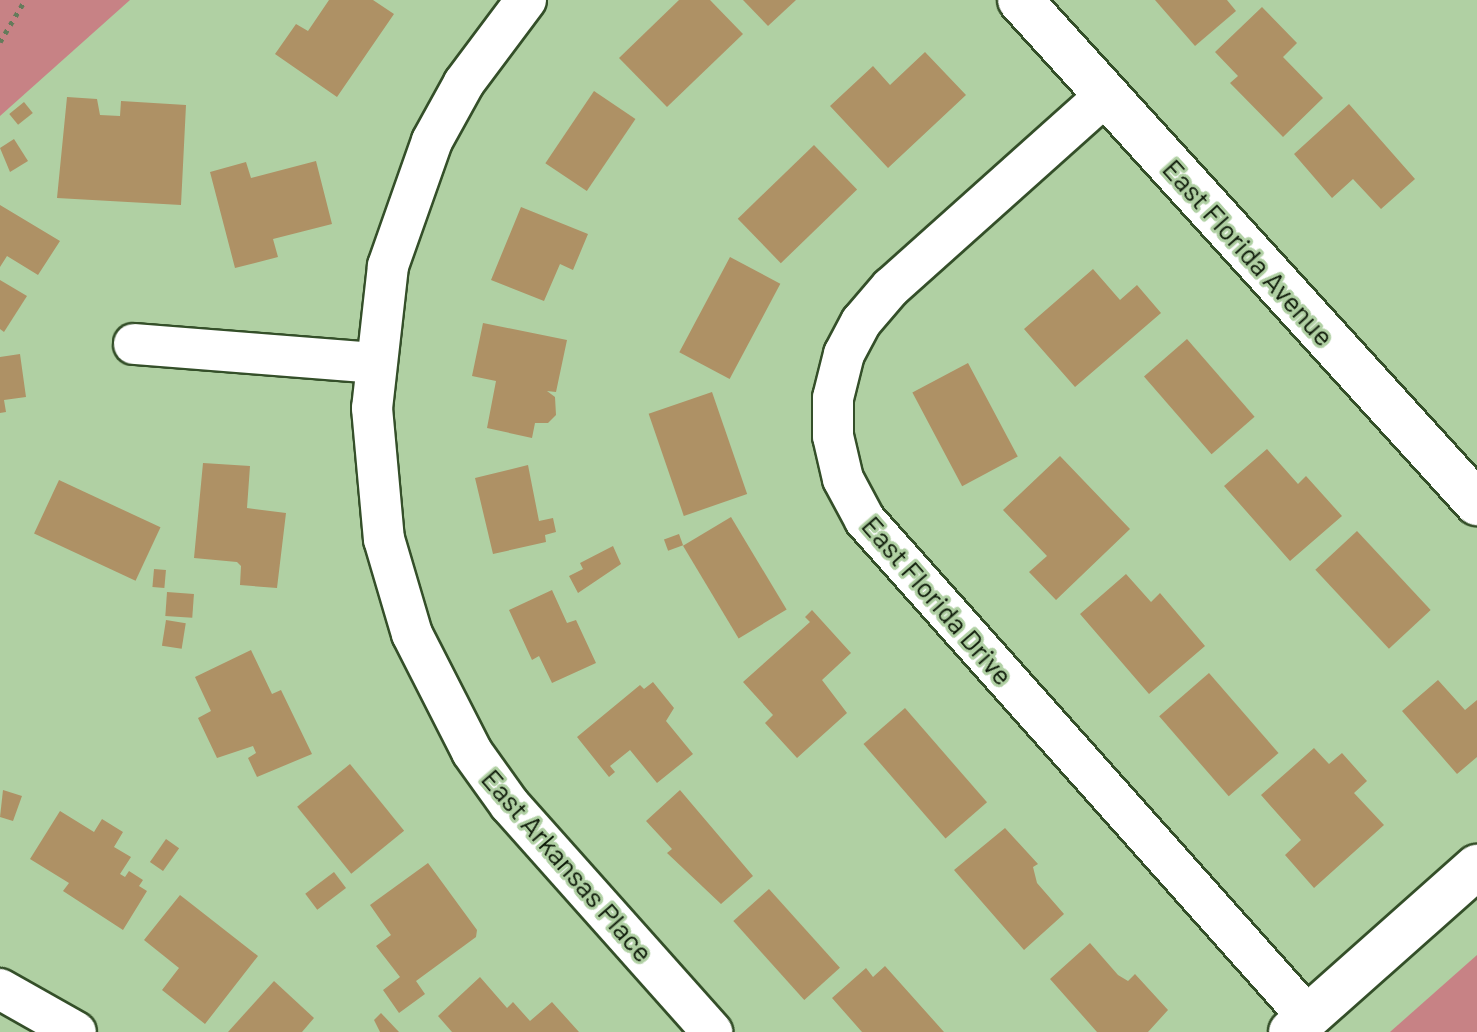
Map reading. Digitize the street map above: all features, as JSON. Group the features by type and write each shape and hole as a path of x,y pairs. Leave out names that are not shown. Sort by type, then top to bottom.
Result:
{"street":[{"name":"East Arkansas Place","path":"526,0 464,83 432,141 388,266 373,363 375,474 384,539 412,634 439,694 510,805 712,1032"},
{"name":"East Florida Avenue","path":"1020,0 1477,503"},
{"name":"East Florida Drive","path":"1106,95 891,287 861,322 844,354 833,398 833,436 843,479 865,520 1299,1024"},
{"path":"134,344 373,363"},
{"path":"1299,1024 1477,867"},
{"path":"0,989 76,1032"}],"path":[{"path":"0,42 25,0"}],"shaded area":[{"path":"0,0 130,0 0,116"},
{"path":"1477,955 1477,1032 1390,1032"}],"building":[{"path":"329,0 373,0 394,14 337,97 275,54 296,24 308,31"},
{"path":"679,0 710,0 743,34 667,107 619,58"},
{"path":"743,0 796,0 768,26"},
{"path":"1155,0 1227,0 1236,11 1195,46"},
{"path":"1262,7 1297,43 1283,57 1323,98 1283,137 1230,83 1238,76 1215,52"},
{"path":"925,52 966,95 888,168 830,106 873,66 890,85"},
{"path":"594,91 635,119 587,191 545,163"},
{"path":"67,97 97,99 100,115 120,116 121,101 186,105 181,205 57,198"},
{"path":"24,102 33,113 18,125 9,114"},
{"path":"1349,104 1415,179 1381,209 1353,179 1332,198 1294,154"},
{"path":"14,139 28,161 10,172 0,148"},
{"path":"814,145 857,190 781,263 738,219"},
{"path":"316,161 332,224 273,239 278,257 235,268 210,172 246,162 251,178"},
{"path":"0,205 60,241 38,275 7,256 0,267"},
{"path":"521,207 588,234 573,270 560,264 544,301 491,280"},
{"path":"730,257 780,284 730,379 679,352"},
{"path":"1093,269 1120,300 1137,285 1161,313 1075,387 1024,329"},
{"path":"0,280 27,296 4,332 0,329"},
{"path":"483,323 567,340 556,392 547,391 555,397 556,415 548,423 535,423 532,438 487,428 496,381 472,376"},
{"path":"1187,339 1255,417 1212,454 1144,376"},
{"path":"20,354 26,397 4,400 6,412 0,413 0,357"},
{"path":"968,363 1018,457 962,486 912,393"},
{"path":"712,392 747,494 684,516 649,414"},
{"path":"1267,449 1298,484 1306,476 1342,516 1290,561 1224,486"},
{"path":"1060,456 1130,529 1056,600 1029,572 1047,556 1003,510"},
{"path":"203,463 250,466 247,508 286,513 277,588 240,585 241,566 237,562 194,558"},
{"path":"528,465 539,521 553,518 556,532 545,535 546,542 493,554 475,478"},
{"path":"59,480 161,527 136,581 34,533"},
{"path":"731,517 787,610 739,638 683,546"},
{"path":"1357,531 1431,610 1389,649 1315,570"},
{"path":"679,534 683,545 668,551 664,539"},
{"path":"613,546 621,564 578,593 569,576 583,569 580,563"},
{"path":"154,569 166,570 164,588 152,587"},
{"path":"1126,574 1151,602 1160,593 1205,646 1149,694 1080,614"},
{"path":"552,590 567,623 576,620 596,663 552,683 539,656 532,660 509,610"},
{"path":"167,592 194,594 192,618 165,616"},
{"path":"812,610 851,653 822,680 847,713 797,758 765,723 773,715 743,682 810,622 805,617"},
{"path":"166,620 186,623 182,649 162,646"},
{"path":"251,650 272,694 281,690 312,754 257,777 248,758 256,753 253,746 217,758 198,718 211,711 195,677"},
{"path":"1209,673 1279,753 1229,796 1159,716"},
{"path":"1438,680 1465,710 1477,700 1477,757 1457,774 1402,711"},
{"path":"653,682 674,708 666,721 693,754 657,783 630,750 610,766 615,772 609,777 577,737 640,685 644,689"},
{"path":"905,708 987,802 945,838 863,744"},
{"path":"1314,748 1329,764 1342,753 1367,781 1354,793 1384,825 1314,888 1285,855 1301,840 1261,795"},
{"path":"350,764 404,831 351,874 297,807"},
{"path":"3,790 22,796 13,821 0,817"},
{"path":"680,790 753,876 721,904 667,853 672,849 646,821"},
{"path":"60,811 94,832 102,819 123,832 114,847 131,857 120,874 125,877 129,871 143,880 139,886 147,891 123,930 63,891 69,883 30,859"},
{"path":"1005,828 1038,864 1033,867 1037,883 1064,914 1024,950 954,870"},
{"path":"166,839 179,848 163,871 150,862"},
{"path":"428,863 477,930 476,937 416,981 425,994 399,1013 383,990 400,977 376,946 391,935 370,905"},
{"path":"334,872 346,888 317,910 305,894"},
{"path":"769,889 840,968 804,1000 733,921"},
{"path":"180,895 258,956 205,1024 162,990 179,968 144,940"},
{"path":"1090,943 1118,975 1128,981 1135,974 1168,1010 1148,1032 1097,1032 1050,979"},
{"path":"885,966 944,1032 862,1032 832,998 866,968 873,977"},
{"path":"480,977 507,1008 513,1002 530,1021 552,1002 579,1032 452,1032 438,1016"},
{"path":"274,981 314,1018 302,1032 228,1032"},
{"path":"381,1013 399,1032 380,1032 374,1020"}]}
